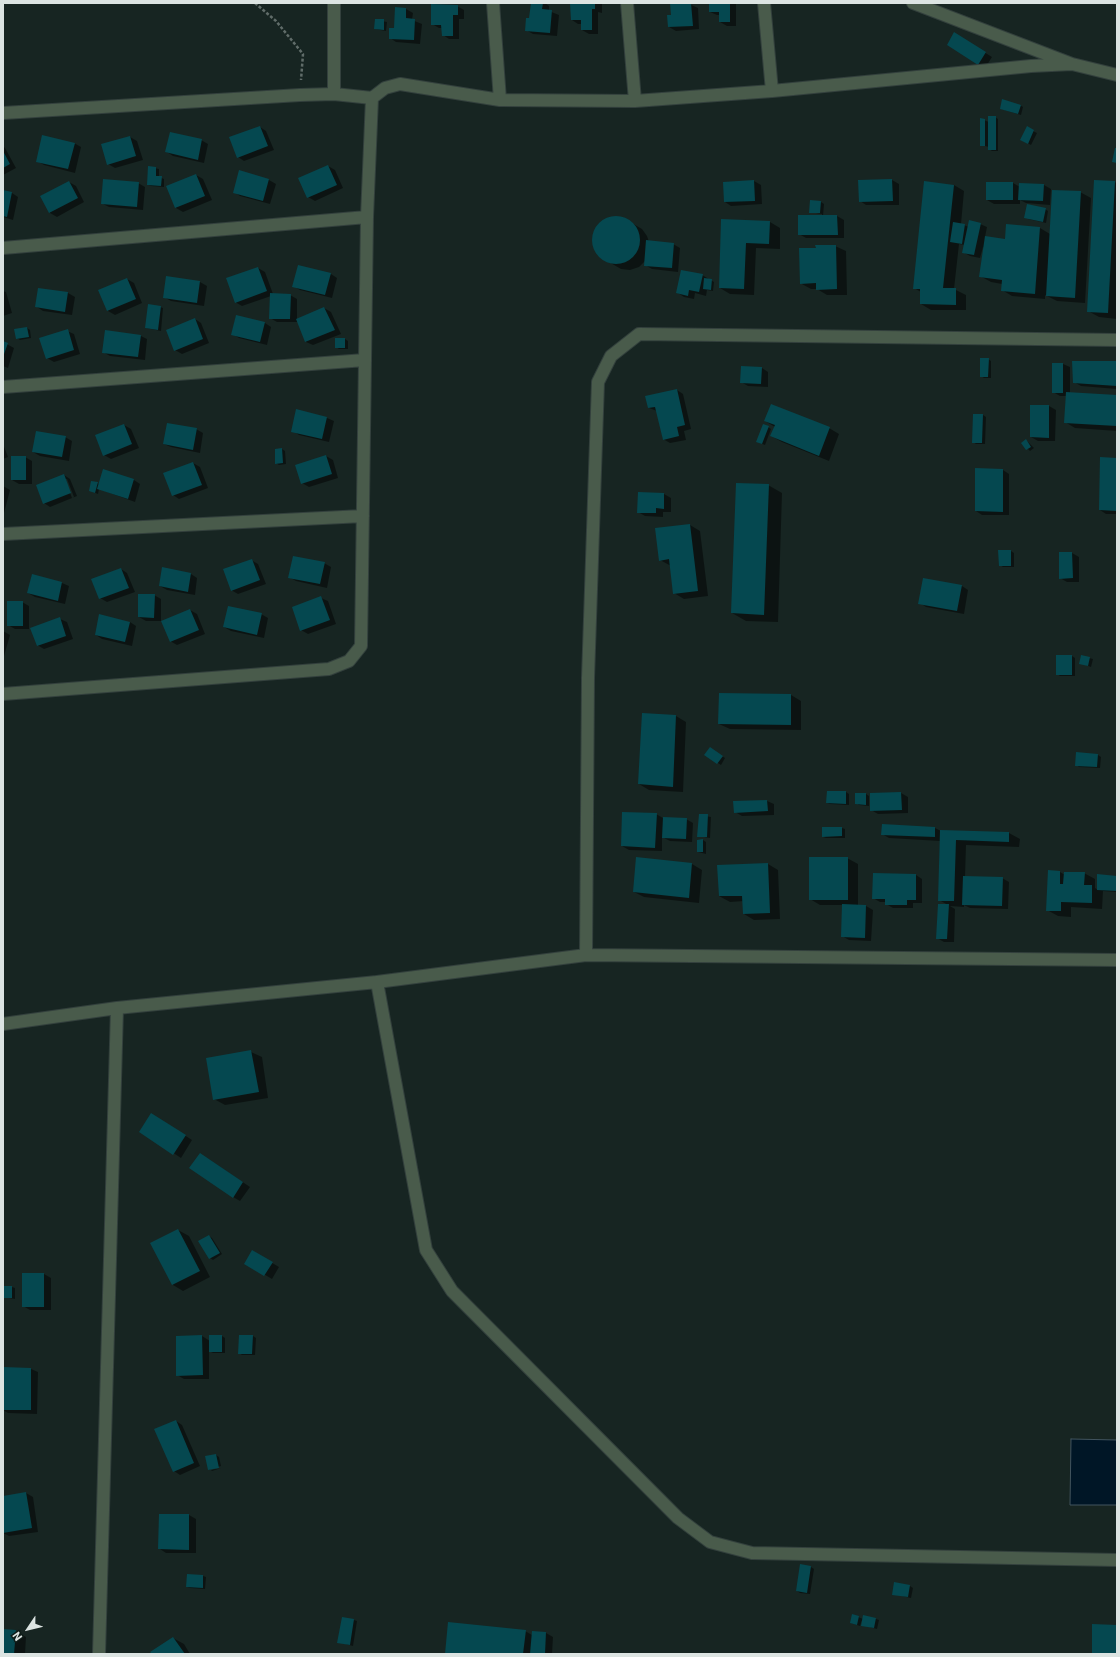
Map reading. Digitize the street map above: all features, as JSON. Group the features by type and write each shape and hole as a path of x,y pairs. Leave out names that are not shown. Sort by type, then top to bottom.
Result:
{"street":[{"path":"334,3 334,94"},
{"path":"493,3 500,100"},
{"path":"627,3 635,101"},
{"path":"764,3 772,90"},
{"path":"913,3 1072,64 1117,75"},
{"path":"3,113 300,95 334,94 372,98 385,88 400,84 500,100 635,101 1031,66 1072,64"},
{"path":"3,694 329,669 349,661 361,646 367,217 372,98"},
{"path":"3,248 367,217"},
{"path":"586,955 588,678 598,382 611,356 640,334 1117,340"},
{"path":"3,387 365,360"},
{"path":"3,534 363,516"},
{"path":"3,1024 117,1008 377,982 586,955 1117,960"},
{"path":"377,982 426,1250 452,1291 678,1518 710,1542 752,1553 1117,1560"},
{"path":"98,1654 117,1008"}],"path":[{"path":"255,3 276,21 303,54 300,95"}],"water":[{"path":"1071,1439 1117,1440 1117,1505 1070,1505"}],"building":[{"path":"531,3 543,3 542,9 552,10 550,33 525,31 526,18 529,18"},
{"path":"570,3 595,3 595,9 592,9 592,30 581,30 581,20 571,20"},
{"path":"670,3 691,3 693,26 668,27 667,15 671,15"},
{"path":"709,3 730,3 730,22 719,22 719,12 709,12"},
{"path":"431,4 458,5 458,15 453,15 453,36 442,36 441,25 431,25"},
{"path":"395,7 406,8 406,18 415,19 414,40 389,39 389,28 394,28"},
{"path":"375,19 384,19 384,30 374,29"},
{"path":"954,32 986,52 978,65 947,45"},
{"path":"1002,99 1021,105 1018,114 1000,109"},
{"path":"988,116 996,116 996,150 988,150"},
{"path":"980,118 985,119 985,146 980,146"},
{"path":"260,126 268,146 237,158 229,137"},
{"path":"1027,126 1034,130 1028,144 1020,140"},
{"path":"170,132 202,139 198,160 165,152"},
{"path":"42,135 75,143 68,169 36,162"},
{"path":"130,136 136,156 107,165 101,144"},
{"path":"1115,148 1117,148 1117,163 1112,162"},
{"path":"3,151 10,164 3,168"},
{"path":"328,165 337,185 307,198 298,178"},
{"path":"148,166 156,167 156,176 162,176 161,186 147,185"},
{"path":"239,170 269,179 263,201 233,193"},
{"path":"196,174 205,196 175,208 166,186"},
{"path":"103,179 139,182 137,207 101,204"},
{"path":"892,179 893,201 859,202 858,180"},
{"path":"754,180 755,201 724,202 723,182"},
{"path":"1094,180 1115,181 1108,313 1087,312"},
{"path":"69,181 78,198 49,213 40,196"},
{"path":"924,181 954,185 943,288 956,288 956,305 920,304 920,289 913,289"},
{"path":"986,182 1013,182 1013,200 986,200"},
{"path":"1019,183 1044,184 1043,201 1018,200"},
{"path":"3,190 12,192 7,217 3,216"},
{"path":"1052,190 1081,191 1075,298 1046,296"},
{"path":"810,200 821,201 820,213 809,213"},
{"path":"1027,204 1046,208 1043,222 1024,218"},
{"path":"798,215 837,215 838,235 798,235"},
{"path":"616,216 625,218 633,223 638,231 640,240 638,249 633,257 625,262 616,264 607,262 599,257 594,249 592,240 594,231 599,223 607,218"},
{"path":"721,219 770,221 769,244 746,243 744,289 719,288"},
{"path":"969,220 981,223 974,255 962,253"},
{"path":"953,222 965,224 962,244 950,242"},
{"path":"1006,224 1040,227 1035,294 1001,291 1002,280 979,277 985,236 1005,239"},
{"path":"646,240 674,243 672,268 644,266"},
{"path":"815,245 836,245 837,289 816,290 816,283 800,284 799,248 816,248"},
{"path":"298,265 331,273 325,295 292,287"},
{"path":"258,267 267,291 235,303 226,278"},
{"path":"681,270 703,274 699,292 689,290 688,296 676,293"},
{"path":"166,276 200,281 197,303 163,298"},
{"path":"127,278 136,299 107,311 98,290"},
{"path":"704,278 712,279 711,290 703,289"},
{"path":"38,288 68,292 65,312 35,307"},
{"path":"270,293 291,294 290,319 269,319"},
{"path":"148,304 161,306 158,330 145,328"},
{"path":"324,307 335,330 305,342 296,319"},
{"path":"236,315 265,322 260,342 231,335"},
{"path":"195,318 203,339 174,351 166,330"},
{"path":"27,327 29,337 16,339 14,329"},
{"path":"68,329 74,350 46,359 39,338"},
{"path":"105,330 141,335 138,357 102,353"},
{"path":"335,338 345,338 345,348 335,348"},
{"path":"3,341 8,343 3,357"},
{"path":"980,358 989,358 988,377 980,377"},
{"path":"1072,361 1116,361 1117,386 1073,383"},
{"path":"1052,363 1063,363 1063,393 1052,393"},
{"path":"741,366 762,367 761,384 740,383"},
{"path":"677,389 685,425 677,427 679,436 663,440 655,407 648,408 645,396"},
{"path":"1066,392 1117,395 1117,426 1064,423"},
{"path":"771,404 830,427 819,456 770,436 775,425 764,421"},
{"path":"1030,405 1049,405 1049,438 1030,437"},
{"path":"296,409 327,417 322,439 291,432"},
{"path":"973,414 983,414 982,443 972,443"},
{"path":"167,423 197,428 193,450 163,444"},
{"path":"124,424 132,444 103,456 95,435"},
{"path":"763,424 769,426 762,444 756,442"},
{"path":"36,431 66,436 62,457 32,452"},
{"path":"1026,439 1031,447 1026,450 1021,443"},
{"path":"282,448 283,463 275,464 275,449"},
{"path":"326,455 332,474 301,484 295,465"},
{"path":"11,456 26,456 26,480 11,480"},
{"path":"1100,457 1117,458 1117,511 1099,510"},
{"path":"193,462 202,485 172,496 163,473"},
{"path":"975,468 1003,469 1003,512 975,511"},
{"path":"103,469 134,479 128,499 97,489"},
{"path":"64,474 71,493 43,504 36,485"},
{"path":"91,481 98,482 95,493 89,491"},
{"path":"736,483 769,484 764,615 731,613"},
{"path":"638,492 664,493 664,509 656,508 656,513 637,513"},
{"path":"690,524 698,591 673,594 669,559 659,561 655,528"},
{"path":"998,550 1011,550 1011,566 999,566"},
{"path":"1059,552 1072,552 1073,578 1059,579"},
{"path":"293,556 325,562 320,584 288,578"},
{"path":"252,559 260,580 231,591 223,569"},
{"path":"162,567 191,573 188,592 159,586"},
{"path":"121,568 129,588 99,599 91,579"},
{"path":"32,574 62,582 58,601 27,593"},
{"path":"923,578 962,585 957,611 918,604"},
{"path":"138,594 155,594 154,618 138,617"},
{"path":"321,596 330,620 300,631 292,607"},
{"path":"7,601 23,601 23,626 7,626"},
{"path":"228,606 262,613 257,635 223,627"},
{"path":"190,609 199,630 170,642 161,621"},
{"path":"99,614 130,622 125,642 95,635"},
{"path":"60,617 66,636 37,646 30,628"},
{"path":"1056,655 1072,655 1072,675 1056,675"},
{"path":"1081,655 1090,657 1088,666 1079,664"},
{"path":"719,693 791,694 791,725 718,724"},
{"path":"642,713 676,715 673,787 638,784"},
{"path":"710,747 723,756 717,764 704,755"},
{"path":"1076,752 1098,754 1097,767 1075,766"},
{"path":"827,791 846,791 846,804 826,803"},
{"path":"901,792 902,810 870,811 870,793"},
{"path":"855,793 866,793 866,805 855,804"},
{"path":"767,800 768,811 734,813 733,801"},
{"path":"622,812 657,813 655,848 621,846"},
{"path":"699,814 708,814 707,837 697,837"},
{"path":"663,817 687,818 686,839 662,838"},
{"path":"882,824 935,827 935,837 881,835"},
{"path":"822,827 842,827 842,836 822,837"},
{"path":"940,830 1009,832 1009,842 956,840 954,901 938,901"},
{"path":"703,839 703,852 697,852 697,840"},
{"path":"636,857 692,863 689,898 633,892"},
{"path":"809,857 848,857 848,900 809,900"},
{"path":"768,863 770,913 743,914 742,896 719,896 717,865"},
{"path":"1048,870 1060,871 1060,884 1063,884 1064,872 1085,872 1084,885 1092,885 1092,903 1061,902 1061,911 1046,911"},
{"path":"873,873 916,874 916,900 907,900 907,905 885,905 885,899 872,899"},
{"path":"1097,874 1117,876 1117,891 1097,890"},
{"path":"963,876 1003,877 1002,906 962,905"},
{"path":"842,904 866,905 865,938 841,937"},
{"path":"938,904 949,904 947,939 936,939"},
{"path":"251,1050 259,1092 213,1100 206,1058"},
{"path":"151,1113 186,1135 173,1155 139,1132"},
{"path":"200,1153 243,1182 233,1198 189,1168"},
{"path":"178,1229 200,1271 172,1285 150,1243"},
{"path":"209,1235 220,1253 209,1259 198,1241"},
{"path":"252,1250 273,1262 264,1276 244,1264"},
{"path":"22,1273 44,1273 44,1307 22,1307"},
{"path":"3,1286 12,1286 12,1298 3,1298"},
{"path":"202,1335 203,1375 176,1376 176,1336"},
{"path":"209,1335 222,1335 222,1352 209,1352"},
{"path":"239,1335 253,1335 252,1354 238,1354"},
{"path":"3,1367 31,1368 31,1410 3,1410"},
{"path":"176,1420 194,1463 173,1472 154,1429"},
{"path":"216,1454 219,1468 208,1470 205,1456"},
{"path":"26,1492 32,1528 3,1533 3,1496"},
{"path":"159,1514 189,1514 189,1550 158,1549"},
{"path":"800,1564 811,1566 807,1593 796,1591"},
{"path":"187,1574 203,1575 203,1588 186,1587"},
{"path":"894,1582 910,1585 908,1597 892,1595"},
{"path":"852,1614 859,1616 857,1625 850,1623"},
{"path":"863,1615 876,1618 874,1628 861,1626"},
{"path":"342,1617 354,1619 350,1645 337,1643"},
{"path":"448,1622 526,1630 523,1654 445,1654"},
{"path":"1092,1624 1117,1625 1117,1654 1092,1654"},
{"path":"3,1629 16,1630 14,1654 3,1654"},
{"path":"532,1631 546,1632 545,1654 530,1654"},
{"path":"173,1637 185,1654 152,1654 150,1652"}]}
